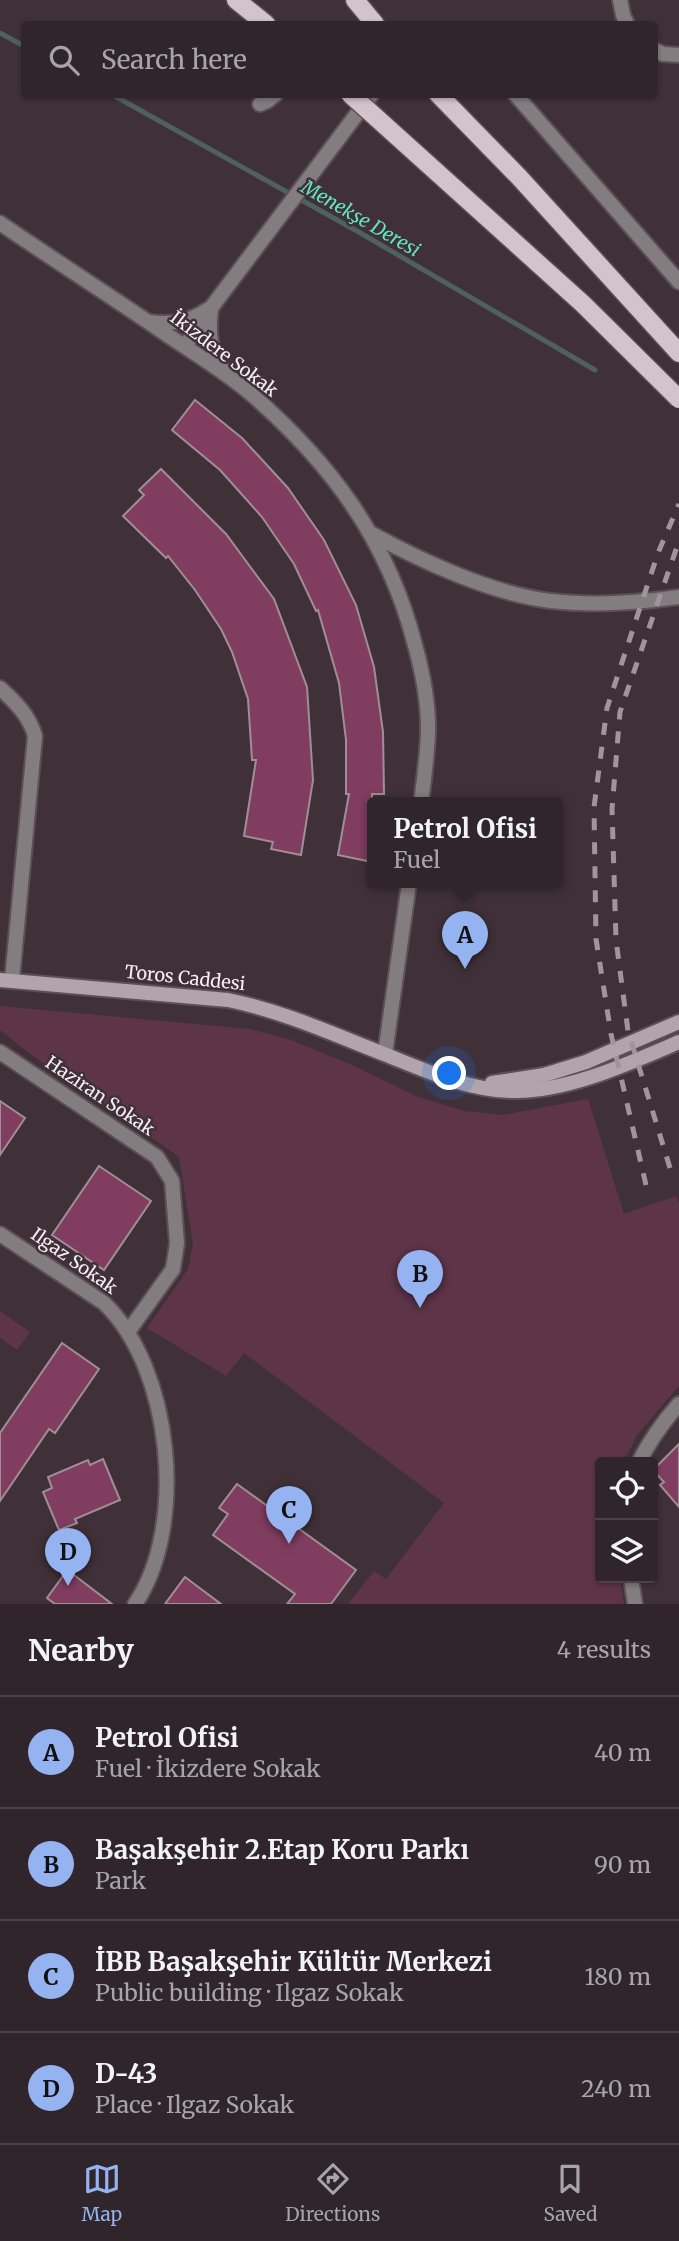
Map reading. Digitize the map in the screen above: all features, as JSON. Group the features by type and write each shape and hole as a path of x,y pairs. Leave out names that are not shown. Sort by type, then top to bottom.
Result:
{"main road":[{"path":"355,0 372,21"},
{"path":"242,4 262,21"},
{"path":"354,98 583,304 679,400"},
{"path":"442,98 519,177 679,353"},
{"name":"Toros Caddesi","path":"6,980 228,1000 259,1006 434,1075 510,1091 554,1086 593,1076 679,1042"},
{"name":"Toros Caddesi","path":"477,1085 544,1075 586,1062 679,1022"}],"street":[{"path":"620,0 622,15 626,21"},
{"path":"658,52 679,55"},
{"path":"260,104 270,98"},
{"path":"185,346 369,98"},
{"path":"518,98 679,282"},
{"name":"İkizdere Sokak","path":"0,223 226,375 279,420 339,487 386,559 408,619 426,699 428,733 422,797"},
{"path":"148,322 180,322 197,317 211,308"},
{"path":"211,308 209,339 213,355 226,375"},
{"path":"372,534 408,554 453,572 501,589 549,601 598,604 679,597"},
{"path":"0,688 19,705 31,722 35,736 6,980"},
{"path":"385,1054 408,888"},
{"name":"Haziran Sokak","path":"0,1052 157,1157 172,1181 177,1243 173,1269 128,1332"},
{"name":"Ilgaz Sokak","path":"0,1234 104,1303 117,1315 141,1357 161,1426 167,1462 167,1500 161,1543 144,1591 135,1604"},
{"path":"642,1457 662,1423 679,1404"},
{"path":"632,1583 635,1604"}],"shaded area":[{"path":"0,1006 250,1029 291,1040 352,1065 418,1097 464,1111 503,1115 588,1099 624,1214 676,1196 679,1203 679,1386 637,1435 626,1457 595,1457 595,1583 621,1583 624,1604 348,1604 374,1571 386,1579 444,1503 244,1353 226,1376 147,1328 188,1269 193,1244 179,1157 0,1030"},
{"path":"0,1311 30,1332 17,1350 0,1338"}],"building":[{"path":"195,400 242,438 288,488 324,540 356,605 374,667 383,732 384,794 367,797 367,861 338,855 349,794 346,794 346,740 339,683 318,610 316,611 294,564 262,517 220,470 172,430"},
{"path":"161,469 226,534 274,599 307,687 313,780 301,855 271,849 273,842 244,836 256,760 252,760 248,699 232,652 221,629 195,590 168,556 166,558 123,516 144,495 139,490"},
{"path":"0,1101 25,1118 0,1155"},
{"path":"99,1166 151,1201 104,1270 52,1235"},
{"path":"62,1343 99,1369 55,1433 49,1429 0,1501 0,1433"},
{"path":"679,1444 679,1507 660,1485 664,1482 658,1475 658,1465"},
{"path":"103,1459 120,1500 75,1519 77,1523 59,1530 43,1492 52,1488 48,1477 88,1460 90,1465"},
{"path":"237,1484 356,1570 331,1604 287,1604 295,1594 213,1535 228,1514 219,1508"},
{"path":"74,1575 112,1604 55,1604 47,1598 63,1576 69,1581"},
{"path":"185,1577 221,1604 165,1604"}],"waterway":[{"name":"Menekşe Deresi","path":"0,33 21,44"},
{"name":"Menekşe Deresi","path":"118,98 357,231 595,370"}],"railway":[{"path":"646,1185 611,1034 596,939 594,807 607,708 658,553 679,504"},
{"path":"670,1168 628,1031 616,940 612,809 620,712 679,541"}],"place":[{"name":"Petrol Ofisi","path":"465,969"},
{"name":"Başakşehir 2.Etap Koru Parkı","path":"420,1308"},
{"name":"İBB Başakşehir Kültür Merkezi","path":"289,1544"},
{"name":"D-43","path":"68,1586"}]}
